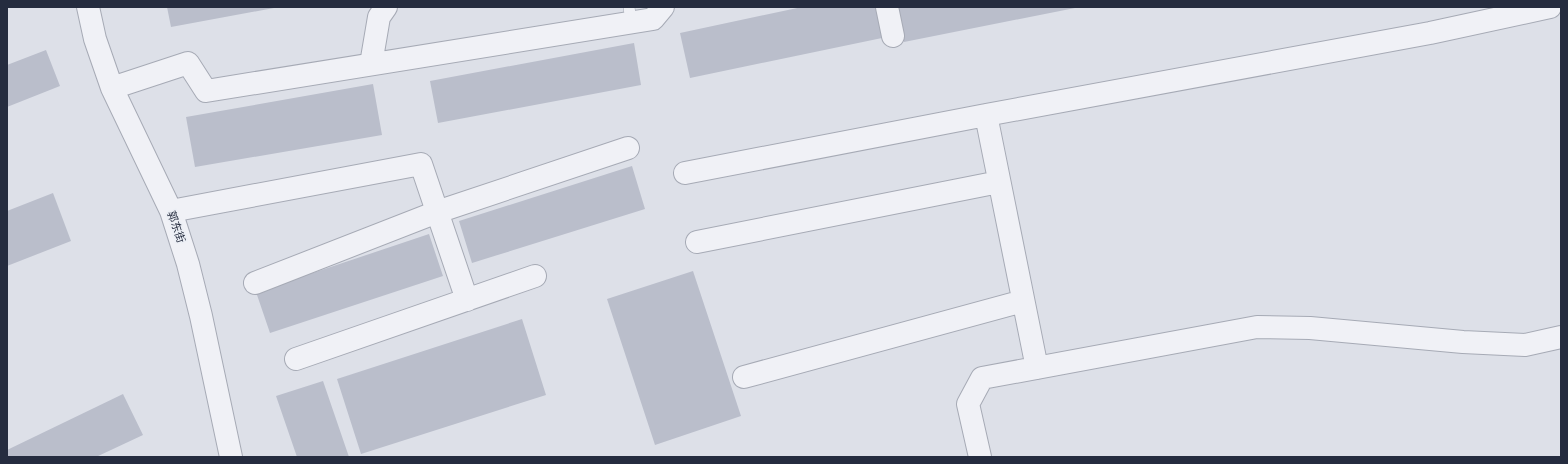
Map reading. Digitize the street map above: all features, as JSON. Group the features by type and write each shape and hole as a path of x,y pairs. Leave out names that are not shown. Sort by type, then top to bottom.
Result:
{"street":[{"name":"郭东街","path":"88,7 95,39 112,88 171,211 188,264 201,316 231,457"},
{"path":"372,64 379,16 386,7"},
{"path":"112,88 188,63 206,91 372,64 630,15 653,19 663,7"},
{"path":"887,7 893,36"},
{"path":"685,173 986,115 1485,15 1550,7"},
{"path":"986,115 1037,368"},
{"path":"255,283 437,212 628,148"},
{"path":"171,211 421,164 467,300"},
{"path":"697,242 999,182"},
{"path":"296,359 535,276"},
{"path":"744,377 1023,301"},
{"path":"980,457 968,404 982,378 1256,327 1310,328 1464,342 1525,345 1561,337"}],"building":[{"path":"167,7 274,7 274,8 171,27"},
{"path":"802,7 876,7 882,38 690,78 680,33"},
{"path":"897,7 1075,7 1075,8 904,42"},
{"path":"634,43 641,85 438,123 430,81"},
{"path":"46,50 60,86 7,107 7,65"},
{"path":"373,84 382,135 195,167 186,117"},
{"path":"632,166 645,209 472,263 459,221"},
{"path":"53,193 71,241 7,266 7,211"},
{"path":"429,234 443,276 270,333 256,292"},
{"path":"693,271 741,416 655,445 607,299"},
{"path":"522,319 546,395 361,454 337,379"},
{"path":"323,381 349,457 297,457 276,396"},
{"path":"123,394 143,435 96,457 7,457 7,450"}]}
